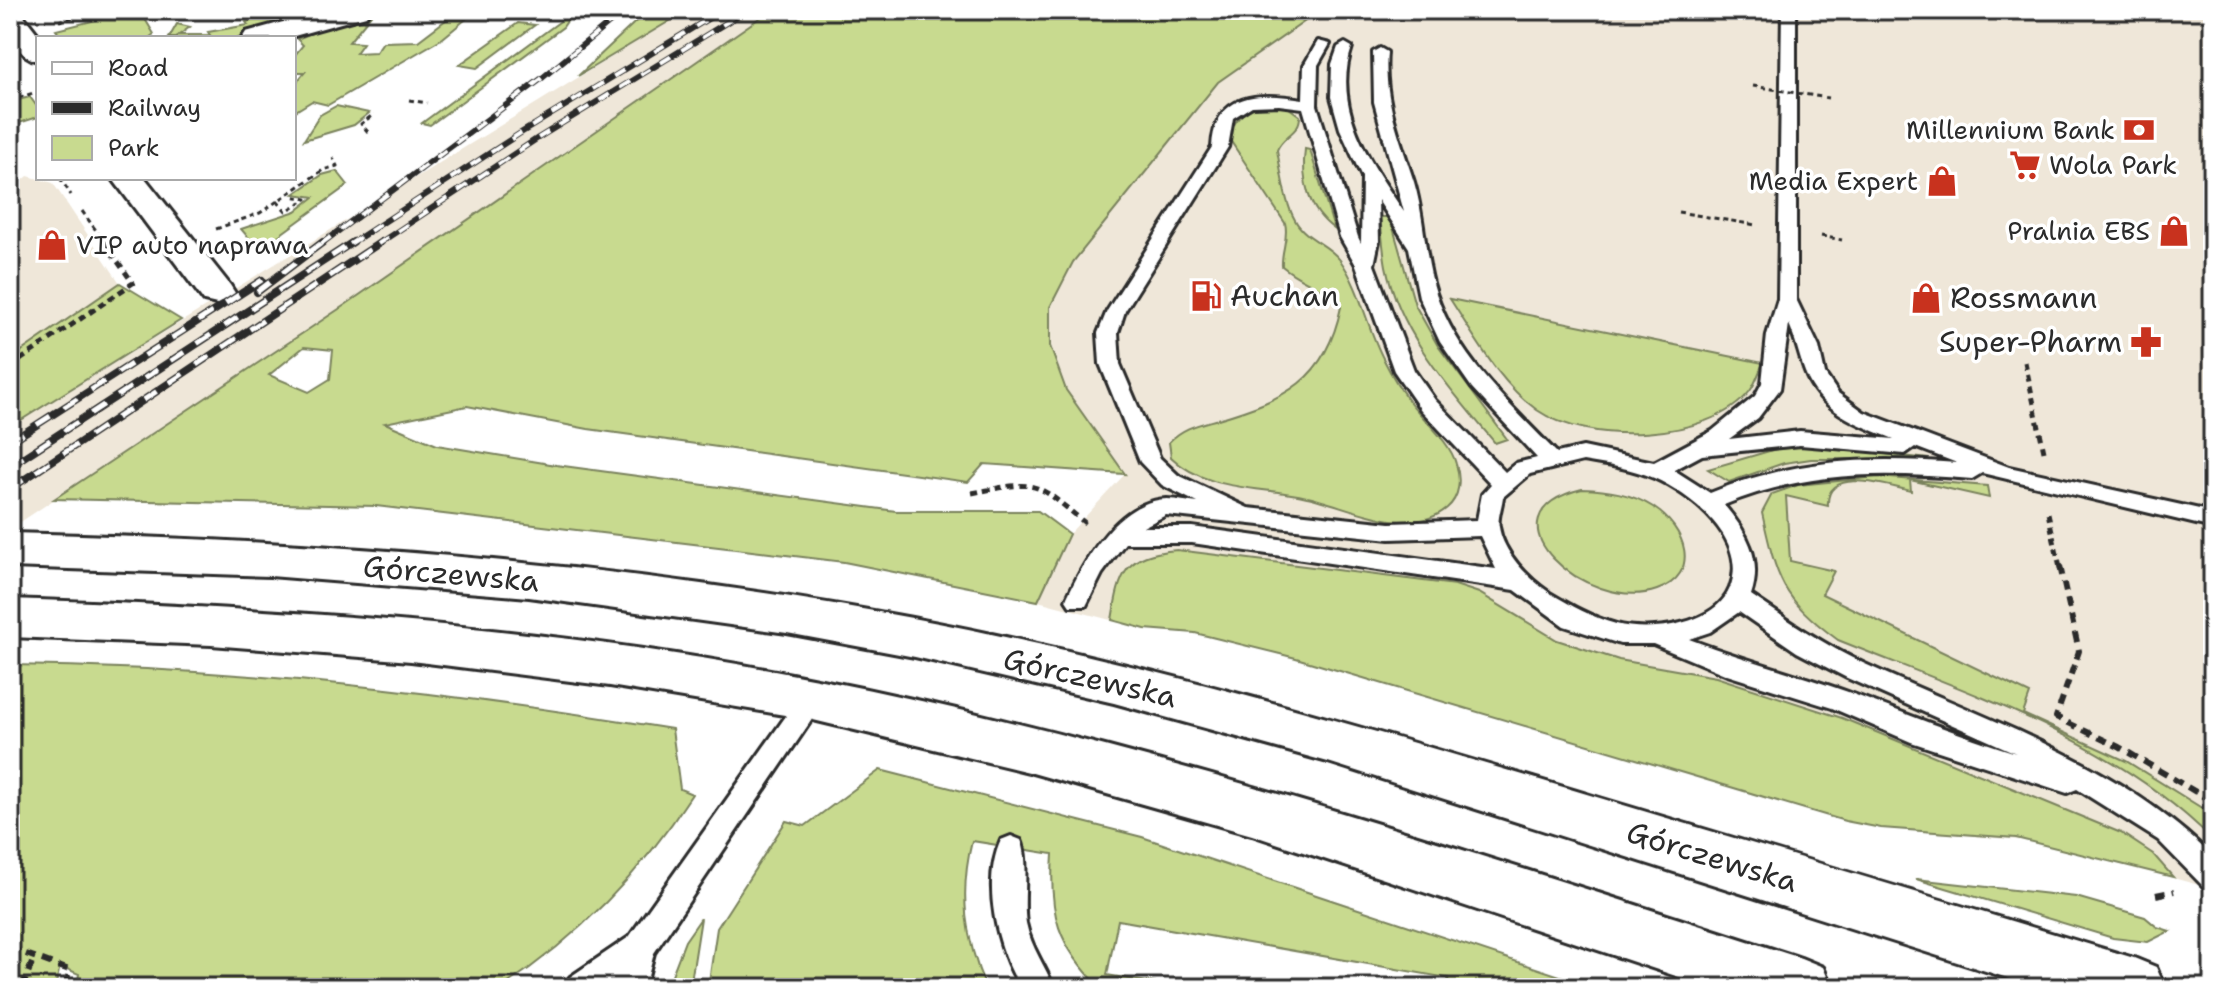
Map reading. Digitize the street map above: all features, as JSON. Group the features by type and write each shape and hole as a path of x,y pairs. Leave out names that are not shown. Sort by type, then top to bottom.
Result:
{"main road":[{"path":"263,36 357,10"},
{"path":"10,16 36,50"},
{"path":"130,180 217,293"},
{"name":"Górczewska","path":"10,550 259,559 460,573 651,594 831,623 1038,664 1311,733 2134,988"},
{"path":"10,618 179,622 367,637 612,666 812,699 1133,776 1378,849 1801,988"}],"lane":[{"path":"1656,470 1702,449 1769,392 1777,334 1787,299 1789,10"},
{"path":"1323,44 1311,65 1310,105 1349,237 1365,265 1404,371 1428,405 1502,482"},
{"path":"1345,47 1335,75 1335,95 1370,177 1395,211 1417,252"},
{"path":"1380,52 1377,69 1380,101 1414,209 1417,252 1428,298 1443,331 1500,406 1549,458"},
{"path":"1243,515 1170,480 1151,462 1110,364 1108,333 1116,311 1220,147 1219,131 1223,120 1234,109 1263,99 1310,105"},
{"path":"1365,265 1370,241 1370,177"},
{"path":"1787,299 1809,347 1815,374 1831,398 1857,417 1942,453 2005,474 2213,520"},
{"path":"1702,449 1800,438 1884,443 1942,453"},
{"path":"1595,456 1656,470 1709,502 1730,526 1743,550 1746,576 1738,599 1721,618 1694,631 1660,637 1620,634 1581,623 1545,605 1516,581 1497,555 1487,528 1489,503 1502,482 1522,467 1549,458 1595,456"},
{"path":"1709,502 1784,476 1821,470 1913,467 2005,474"},
{"path":"1078,600 1092,567 1119,535 1141,514 1165,507 1390,531 1487,528"},
{"path":"1119,535 1192,535 1516,581"},
{"path":"1738,599 1806,645 1856,671 2013,738 2168,831 2213,877"},
{"path":"1660,637 1736,668 1839,700 1920,734 2095,789"},
{"path":"581,988 640,947 812,699"},
{"path":"1011,849 1007,889 1010,914 1023,960 1039,988"},
{"path":"630,988 640,947"}],"path":[{"path":"75,16 102,10"},
{"path":"531,13 548,15"},
{"path":"1753,86 1828,98"},
{"path":"10,100 34,93"},
{"path":"409,100 427,103"},
{"path":"368,132 361,124 374,114"},
{"path":"213,231 257,215 323,170 337,166 333,158"},
{"path":"61,180 71,195"},
{"path":"277,201 286,211 307,199 291,196"},
{"path":"10,367 133,283 82,211"},
{"path":"2025,362 2055,501 2047,510 2079,651 2056,717 2119,747 2213,802"},
{"path":"972,493 1020,484 1042,487 1081,521 1119,535"},
{"path":"2156,895 2179,889"},
{"path":"10,948 69,970 66,988"},
{"path":"22,988 34,958"}],"shaded area":[{"path":"688,10 771,10 345,305 10,529 10,427"},
{"path":"1321,10 2213,10 2213,889 2043,842 1881,828 1845,821 1296,658 1195,633 1145,629 1038,601 1069,534 1125,474 1066,390 1050,353 1049,307 1073,262 1218,82"},
{"name":"VIP auto naprawa","path":"28,176 53,183 120,283 10,359 10,191"}],"green space":[{"path":"346,10 251,36 170,36 177,24 190,27 179,35 210,35 208,32 248,25 246,22 267,16 270,19 289,14 287,11"},
{"path":"368,10 375,10 349,42 363,43 356,53 376,52 383,42 418,41 459,10 477,10 443,38 328,105 312,101 296,111 296,83 305,72 296,72 296,54 303,45 297,39"},
{"path":"648,10 688,10 578,76"},
{"path":"771,10 1321,10 1218,82 1073,262 1050,307 1050,346 1066,390 1125,474 984,464 968,482 588,429 467,406 385,423 437,445 556,465 896,511 1038,511 1069,534 1038,601 844,562 376,506 54,499 345,305","holes":["304,347 333,350 330,379 309,392 269,375"]},
{"path":"574,11 563,27 430,125 422,123"},
{"path":"131,15 145,19 154,34 60,36 56,30"},
{"path":"518,23 535,25 477,68 459,65"},
{"path":"30,97 36,105 36,118 10,126 10,102"},
{"path":"1262,105 1289,108 1300,116 1297,126 1277,150 1291,212 1299,227 1340,260 1393,376 1453,455 1459,476 1457,493 1447,508 1432,517 1415,521 1378,518 1307,497 1217,482 1185,468 1171,457 1169,442 1186,430 1263,403 1299,383 1325,353 1341,307 1327,294 1282,266 1285,223 1230,140 1233,127 1240,117"},
{"path":"336,106 369,113 354,125 304,140 320,115"},
{"path":"1305,149 1310,150 1334,229 1318,213 1308,194 1304,172"},
{"path":"337,171 348,185 259,250 241,229 296,211 314,197 294,194 322,175"},
{"path":"1380,217 1390,217 1415,305 1438,346 1507,439 1495,443 1445,382 1415,339 1393,291 1386,266"},
{"path":"120,283 181,320 10,427 10,359"},
{"path":"1450,299 1763,363 1750,391 1731,408 1707,420 1678,429 1647,433 1586,429 1559,421 1523,399 1489,359"},
{"path":"1815,446 1929,459 1811,459 1784,463 1729,482 1708,469 1776,449"},
{"path":"1878,477 1987,486 1989,498 1910,480 1911,491 1860,481 1847,482 1830,493 1828,506 1786,496 1790,561 1834,571 1822,594 2030,694 2023,714 2126,761 2213,815 2213,840 2173,804 2085,746 1988,700 1838,640 1804,612 1784,586 1772,555 1762,513 1772,494 1798,485"},
{"path":"1582,489 1627,495 1645,502 1664,516 1681,538 1684,550 1680,573 1671,583 1657,590 1629,594 1601,588 1574,575 1553,558 1540,539 1539,519 1552,502"},
{"path":"1177,550 1455,585 1479,593 1557,640 1619,660 1716,677 1842,718 2121,833 2153,854 2173,877 2016,838 1881,828 1845,821 1296,658 1195,633 1145,629 1112,620 1118,590 1128,569 1146,556"},
{"path":"10,665 176,671 342,684 507,704 672,729 680,789 692,794 652,850 607,901 557,947 501,988 77,988 79,974 60,966 55,988 10,988"},
{"path":"880,770 1142,837 1596,988 1449,988 1448,978 1118,920 1107,975 1182,988 1101,988 1074,957 1059,927 1053,894 1053,854 972,841 966,879 966,916 973,952 986,988 708,988 717,928 786,821 805,826"},
{"path":"1916,879 2076,897 2145,917 2157,927 2170,931 2148,942 2113,938"},
{"path":"701,918 690,988 667,988 685,941"}],"railway":[{"path":"321,244 541,79 625,10"},
{"path":"378,244 538,138 747,10"},
{"path":"350,244 519,134 711,17"},
{"path":"257,292 323,242"},
{"path":"10,466 353,242"},
{"path":"10,489 381,242"},
{"path":"10,442 262,280"}],"place":[{"name":"Millennium Bank","path":"2139,130"},
{"name":"Wola Park","path":"2025,165"},
{"name":"Media Expert","path":"1942,181"},
{"name":"Pralnia EBS","path":"2174,231"},
{"name":"VIP auto naprawa","path":"52,245"},
{"name":"Auchan","path":"1206,296"},
{"name":"Rossmann","path":"1926,298"},
{"name":"Super-Pharm","path":"2146,342"}]}
